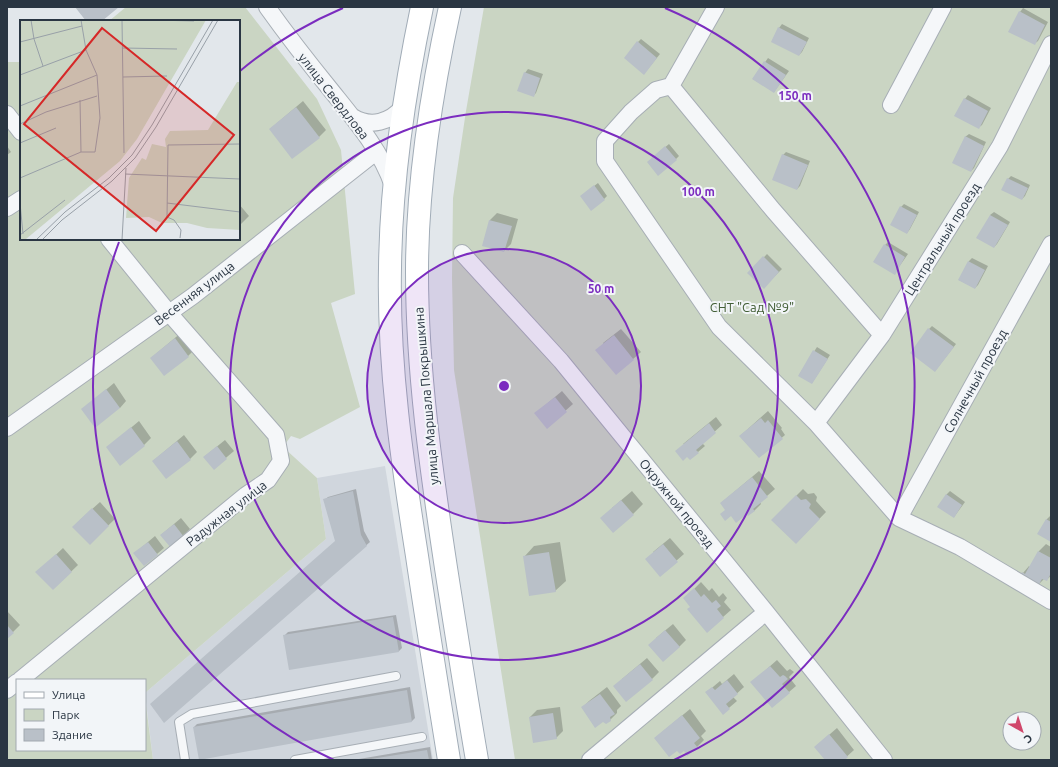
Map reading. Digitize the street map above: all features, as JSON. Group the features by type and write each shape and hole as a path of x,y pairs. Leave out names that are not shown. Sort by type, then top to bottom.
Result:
{"main road":[{"path":"422,7 403,107 397,149 391,223 390,276 392,347 396,406 408,502 449,760"},
{"name":"улица Маршала Покрышкина","path":"450,7 436,72 425,152 418,224 418,322 421,376 430,457 476,760"}],"street":[{"name":"улица Свердлова","path":"267,7 290,40 353,118 385,167 394,188"},
{"path":"716,7 671,86 656,90 631,112 605,141 605,161 719,327 816,423 899,518 960,548 1051,600"},
{"path":"891,105 943,7"},
{"name":"Центральный проезд","path":"816,423 882,335 1000,146 1051,44"},
{"path":"671,86 773,210 882,335"},
{"path":"353,118 366,123 379,123 394,116 403,107"},
{"path":"7,114 20,131"},
{"name":"Весенняя улица","path":"7,428 193,296 376,152"},
{"path":"7,208 20,200"},
{"name":"Радужная улица","path":"21,679 246,495 268,480 281,461 276,435 169,313 110,240"},
{"name":"Солнечный проезд","path":"899,518 1051,244"},
{"name":"Окружной проезд","path":"462,253 561,361 766,612 878,758"},
{"path":"590,760 766,612"},
{"path":"7,690 16,683"}],"lane":[{"path":"185,760 179,722 192,714 396,676"},
{"path":"295,760 422,737"}],"shaded area":[{"path":"385,466 433,760 153,760 146,692 326,539 317,478"}],"green space":[{"path":"126,7 245,7 317,99 341,150 355,294 331,303 360,407 300,439 291,436 283,447 317,478 326,539 146,692 146,679 16,679 16,751 146,751 146,705 153,760 7,760 7,62 20,62 20,240 240,240 240,20 110,20"},
{"name":"СНТ \"Сад №9\"","path":"484,7 1051,7 1051,760 515,760 454,370 452,278 453,198"}],"building":[{"path":"75,7 119,7 103,20 85,20"},
{"path":"1019,11 1045,25 1035,45 1008,32"},
{"path":"778,27 807,42 799,56 771,42"},
{"path":"637,41 657,58 644,75 624,58"},
{"path":"764,61 786,75 774,93 752,79"},
{"path":"524,72 540,78 534,97 517,91"},
{"path":"964,98 988,111 979,129 954,116"},
{"path":"296,107 320,138 292,159 269,129"},
{"path":"965,136 984,146 971,172 952,163"},
{"path":"665,146 677,160 658,176 647,162"},
{"path":"782,154 808,165 797,190 772,180"},
{"path":"1007,178 1028,188 1022,200 1001,190"},
{"path":"594,185 605,200 591,211 580,196"},
{"path":"900,206 917,215 907,234 890,225"},
{"path":"990,215 1008,225 994,248 976,238"},
{"path":"489,220 512,226 504,252 482,246"},
{"path":"884,244 905,257 895,275 873,262"},
{"path":"763,256 779,272 764,289 747,273"},
{"path":"968,261 985,270 975,289 958,280"},
{"path":"928,328 954,347 935,372 910,353"},
{"path":"614,335 634,360 616,375 595,350"},
{"path":"175,338 189,357 164,376 150,358"},
{"path":"813,350 828,359 812,384 798,376"},
{"path":"106,389 120,408 95,428 81,409"},
{"path":"555,397 567,412 547,429 534,413"},
{"path":"761,418 765,423 768,420 783,439 759,458 739,436"},
{"path":"709,423 716,433 696,450 699,453 690,460 687,457 683,461 675,451"},
{"path":"131,427 145,446 120,466 106,447"},
{"path":"177,441 191,460 166,479 152,461"},
{"path":"217,446 227,459 214,470 203,457"},
{"path":"752,477 768,497 753,509 755,511 748,516 747,514 736,523 731,516 725,521 720,514 725,510 720,503"},
{"path":"353,491 361,535 367,546 164,723 150,704 335,541 323,499"},
{"path":"946,494 962,505 954,518 937,507"},
{"path":"796,495 801,500 806,499 811,504 809,508 820,519 796,544 771,520"},
{"path":"621,500 634,515 613,533 600,518"},
{"path":"92,508 109,526 90,545 72,527"},
{"path":"1046,519 1051,522 1051,542 1037,534"},
{"path":"174,524 184,537 171,548 160,535"},
{"path":"148,542 158,555 144,566 133,553"},
{"path":"663,544 678,562 660,577 645,559"},
{"path":"1038,551 1051,558 1051,573 1047,581 1042,579 1037,588 1019,579 1022,572 1025,574"},
{"path":"549,552 556,592 529,596 523,556"},
{"path":"56,554 72,572 53,590 35,572"},
{"path":"694,588 701,597 704,594 712,603 716,600 721,606 717,609 724,618 707,633 687,609 690,607 683,598"},
{"path":"393,617 399,652 289,670 283,635"},
{"path":"7,625 14,633 7,639"},
{"path":"665,630 680,647 663,662 648,645"},
{"path":"640,664 653,680 626,702 613,686"},
{"path":"770,666 780,677 783,675 788,679 782,684 790,693 772,708 750,682"},
{"path":"727,680 738,694 726,704 730,709 723,715 705,692 712,687 715,690"},
{"path":"407,690 412,722 199,760 193,727"},
{"path":"600,694 615,714 610,717 611,721 606,724 603,722 595,728 581,707"},
{"path":"553,713 557,739 533,743 529,717"},
{"path":"682,715 700,738 694,743 698,748 687,756 684,751 680,754 677,751 669,757 654,738"},
{"path":"829,734 848,757 845,760 825,760 814,747"},
{"path":"427,750 429,760 371,760 371,759"}]}
